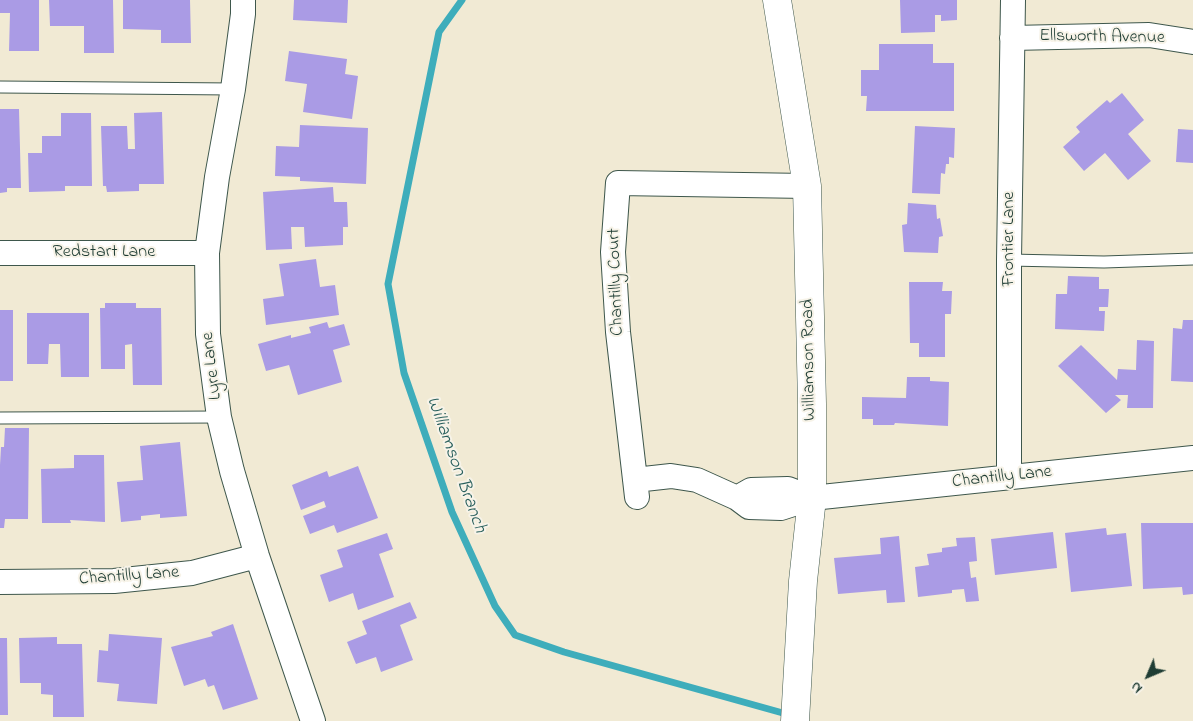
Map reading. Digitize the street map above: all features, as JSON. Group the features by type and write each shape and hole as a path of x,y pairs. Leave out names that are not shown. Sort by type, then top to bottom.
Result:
{"street":[{"name":"Lyre Lane","path":"243,0 243,14 233,89 217,177 207,253 208,334 218,417 257,556 313,721"},
{"name":"Williamson Road","path":"777,0 807,186 812,394 812,498 803,581 795,716"},
{"name":"Frontier Lane","path":"1009,478 1009,260 1013,0"},
{"name":"Ellsworth Avenue","path":"1012,38 1149,36 1193,42"},
{"name":"Chantilly Court","path":"807,186 618,183 612,252 618,332 636,489 671,476 697,480 737,498 751,490 788,489 812,498"},
{"name":"Redstart Lane","path":"0,252 207,253"},
{"name":"Chantilly Lane","path":"812,498 1193,458"},
{"name":"Chantilly Lane","path":"0,582 114,581 192,573 257,556"}],"lane":[{"path":"0,87 233,89"},
{"path":"1009,260 1104,262 1193,259"},
{"path":"0,418 218,417"}],"building":[{"path":"0,0 39,0 39,51 9,51 10,13 0,13"},
{"path":"49,0 113,0 114,53 84,53 84,26 50,26"},
{"path":"123,0 190,0 191,43 161,43 161,30 123,29"},
{"path":"294,0 348,0 347,23 293,20"},
{"path":"900,0 957,0 957,20 941,21 941,15 935,15 935,32 901,33"},
{"path":"879,44 933,44 933,63 954,63 954,111 866,111 867,96 861,96 861,70 879,70"},
{"path":"289,51 347,59 345,74 358,76 352,119 303,112 307,84 285,81"},
{"path":"1122,93 1144,120 1128,134 1151,161 1128,180 1105,153 1084,171 1063,147 1080,132 1076,127 1107,100 1110,103"},
{"path":"0,109 19,109 21,188 7,188 7,192 0,193"},
{"path":"162,112 164,184 139,184 139,191 107,192 106,186 103,186 101,126 127,126 128,149 135,149 134,113"},
{"path":"61,113 91,113 92,186 65,186 65,191 29,192 28,153 42,153 42,136 61,136"},
{"path":"300,125 368,128 366,184 300,181 300,177 275,176 276,146 299,147"},
{"path":"915,126 955,128 954,158 949,157 949,164 946,164 945,174 941,173 940,194 912,193"},
{"path":"1178,129 1193,130 1193,163 1176,162"},
{"path":"333,187 334,202 347,202 348,227 343,227 343,245 305,247 304,227 291,227 292,249 266,250 263,192"},
{"path":"908,203 936,205 937,219 940,218 943,236 939,237 938,253 904,252 902,225 907,224"},
{"path":"316,259 320,287 335,285 339,315 266,325 263,299 284,296 279,264"},
{"path":"1068,276 1099,277 1099,289 1109,289 1108,307 1099,307 1099,311 1105,311 1104,331 1055,329 1056,294 1067,294"},
{"path":"909,282 943,282 942,291 952,291 951,314 945,314 945,357 919,357 919,343 910,343"},
{"path":"105,303 136,303 136,308 161,308 162,385 133,385 132,344 125,345 125,369 101,369 100,308 105,308"},
{"path":"0,310 13,310 13,381 0,381"},
{"path":"27,313 89,313 89,377 61,377 60,344 49,344 48,364 27,364"},
{"path":"1183,320 1193,320 1193,382 1171,381 1173,328 1182,329"},
{"path":"327,322 329,328 344,324 350,345 333,350 342,382 298,395 289,365 266,371 258,344 291,335 291,338 311,333 309,327"},
{"path":"1137,340 1154,341 1153,408 1127,408 1128,395 1115,395 1121,400 1106,413 1058,366 1081,345 1117,380 1118,369 1136,370"},
{"path":"907,377 930,377 930,381 949,382 948,426 895,423 894,425 873,425 873,419 862,419 862,397 906,398"},
{"path":"5,428 29,428 28,519 5,519 4,528 0,528 0,465 1,447 4,447"},
{"path":"180,442 187,516 160,518 160,514 141,516 141,520 121,522 117,482 143,480 140,446"},
{"path":"74,455 104,455 105,522 70,520 71,523 42,523 41,469 74,468"},
{"path":"358,466 378,518 337,533 334,525 310,534 303,516 326,507 324,501 301,510 292,485 327,471 329,477"},
{"path":"1141,523 1193,523 1193,594 1183,595 1182,587 1143,589"},
{"path":"1106,528 1107,535 1126,533 1132,586 1071,592 1065,533"},
{"path":"1053,532 1057,568 995,575 991,539"},
{"path":"387,533 393,549 379,554 394,597 358,610 353,593 329,602 320,575 343,567 337,550"},
{"path":"899,536 905,602 887,603 886,590 838,594 834,558 881,554 880,538"},
{"path":"975,537 977,561 969,562 971,578 976,577 979,601 966,602 964,589 952,590 952,593 918,597 915,567 929,565 927,554 942,552 942,548 957,546 956,538"},
{"path":"410,602 417,618 400,625 413,660 381,672 376,657 356,664 347,642 367,634 362,621"},
{"path":"233,624 258,699 223,710 214,685 208,687 205,679 184,686 171,647 213,636 211,632"},
{"path":"109,634 162,638 157,704 117,701 119,684 97,682 99,650 108,651"},
{"path":"57,637 57,644 82,644 84,717 53,717 53,695 41,694 41,683 20,683 19,638"},
{"path":"0,638 7,638 8,715 0,715"}],"waterway":[{"name":"Williamson Branch","path":"462,0 439,32 388,284 404,373 452,512 495,606 515,635 564,652 790,715"}]}
